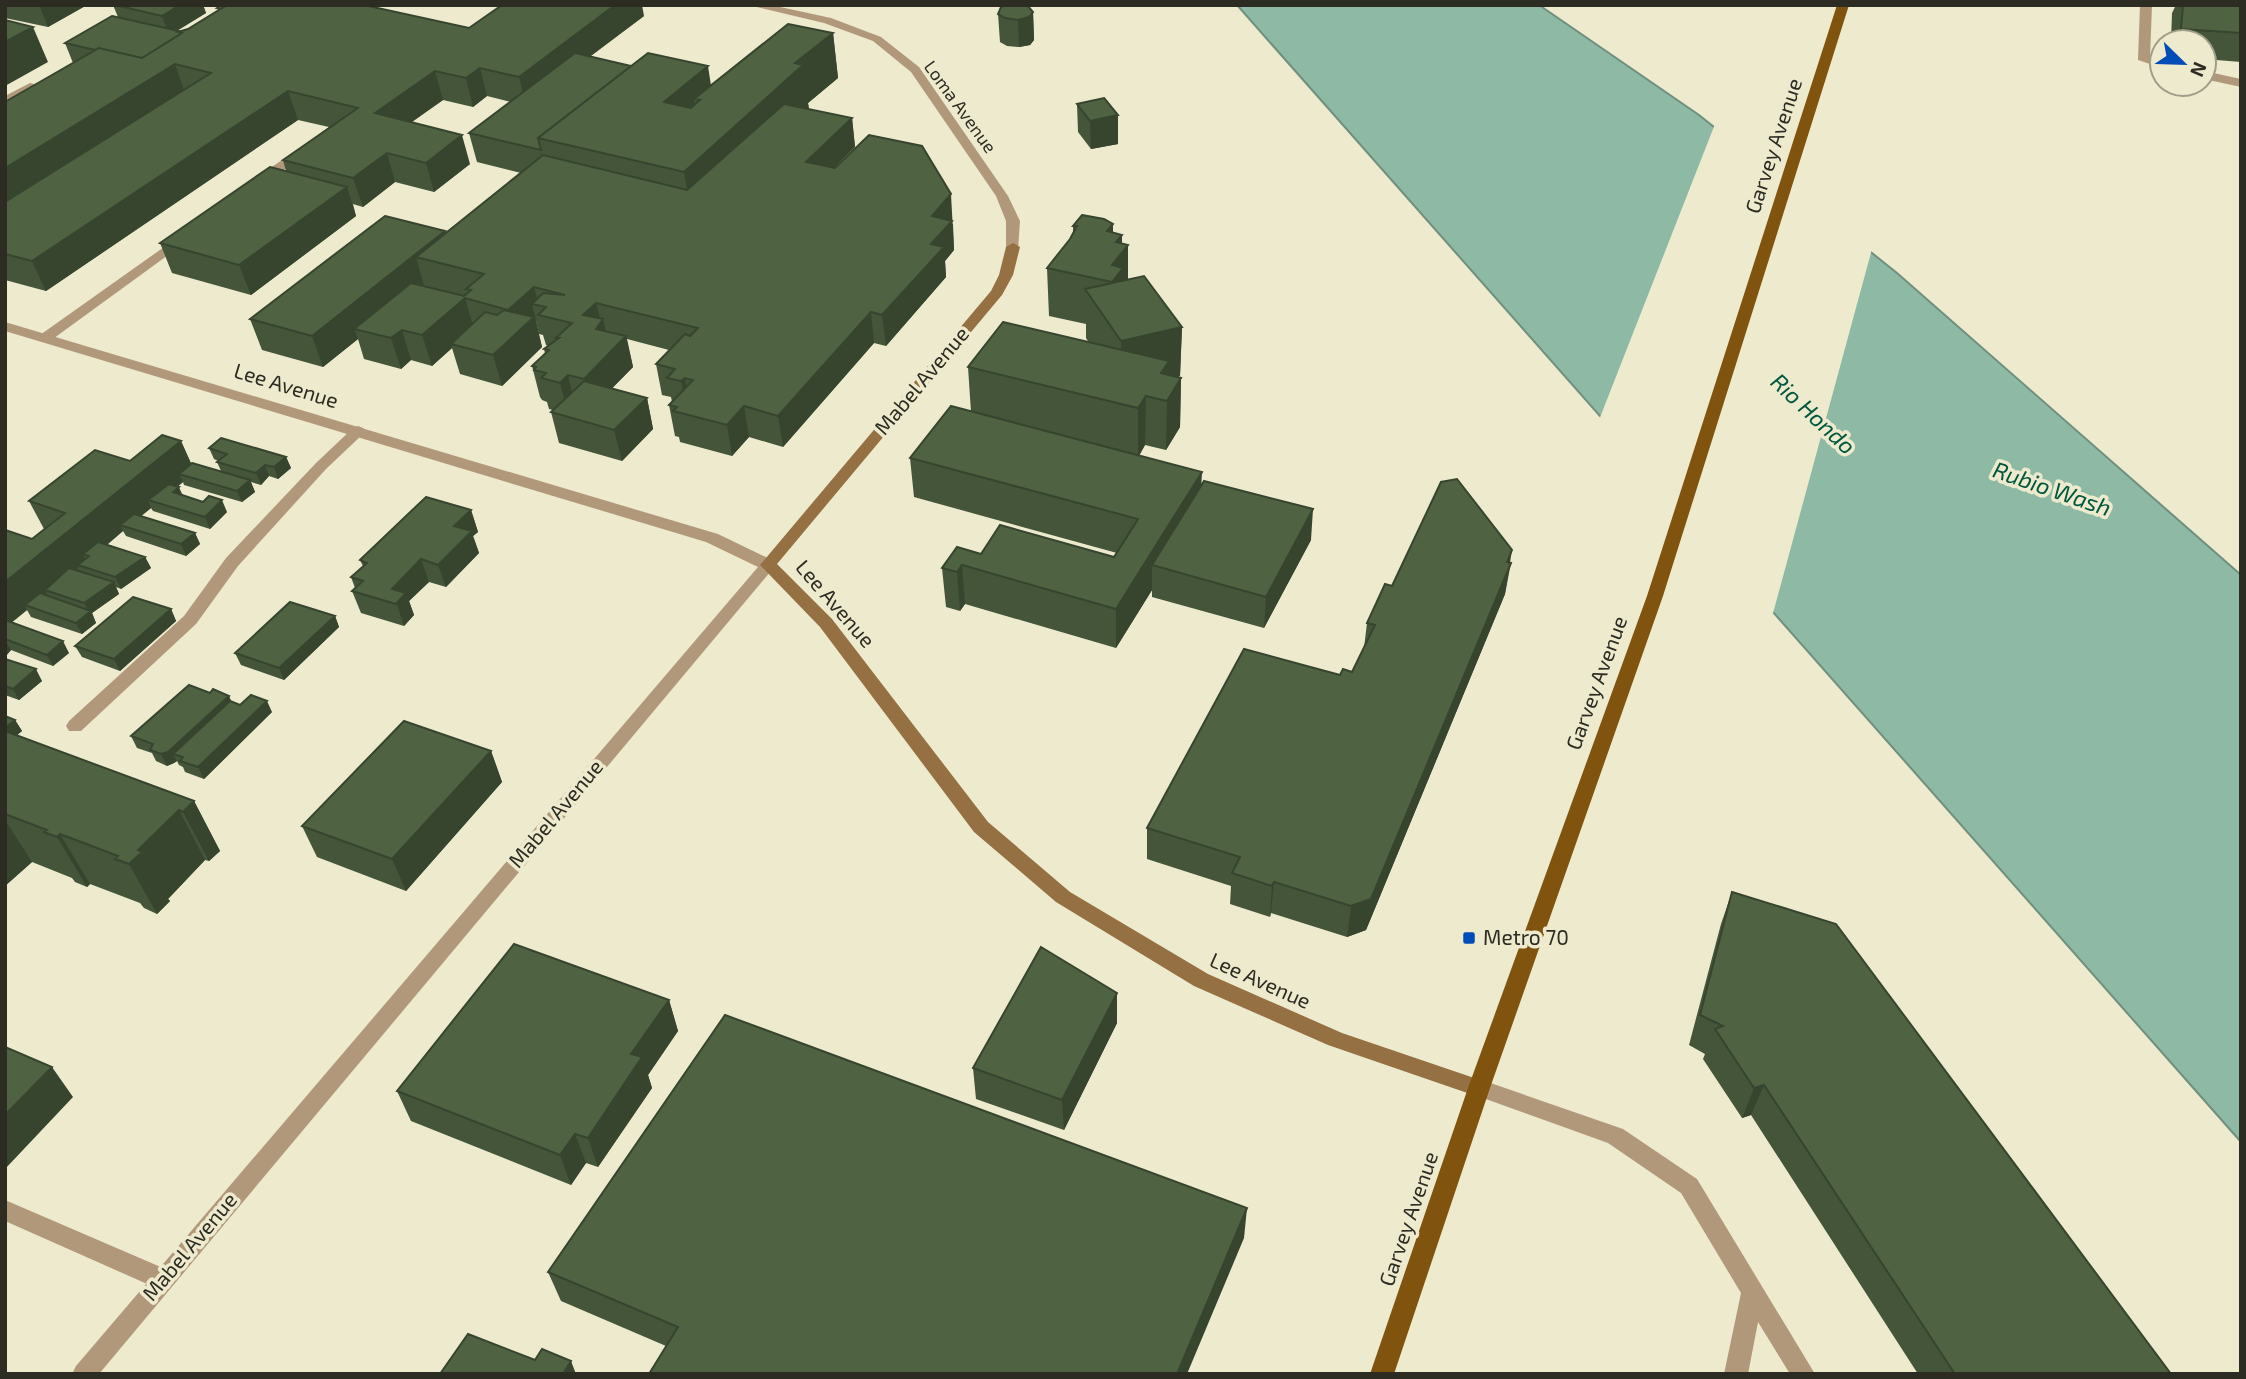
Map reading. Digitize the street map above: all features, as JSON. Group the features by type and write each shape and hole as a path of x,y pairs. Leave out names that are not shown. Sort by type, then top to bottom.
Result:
{"main road":[{"name":"Garvey Avenue","path":"1382,1374 1479,1088 1655,596 1815,101 1843,5"}],"street":[{"name":"Loma Avenue","path":"753,5 827,20 877,39 915,70 1002,196 1013,221 1013,247"},
{"path":"2146,5 2144,60 2148,61"},
{"path":"2218,78 2241,83"},
{"path":"5,101 30,87"},
{"path":"248,190 316,140"},
{"path":"45,338 192,231"},
{"name":"Mabel Avenue","path":"84,1374 997,292 1006,275 1013,247"},
{"name":"Lee Avenue","path":"5,326 712,538 768,565 790,584 826,623 981,827 1063,897 1201,980 1335,1040 1479,1088"},
{"path":"75,726 190,620 232,562 321,466 358,431"},
{"path":"1479,1088 1615,1136 1689,1186 1803,1374"},
{"path":"5,1210 162,1279"},
{"path":"1736,1374 1753,1292"}],"water":[{"path":"1237,5 1539,5 1699,115 1897,273 2241,575 2241,1142"}],"pier":[{"path":"1715,124 1872,249 1772,617 1599,420"}],"building":[{"path":"115,5 180,5 162,16"},
{"path":"227,5 364,5 469,28 502,5 615,5 519,77 480,68 466,78 435,71 375,113 462,135 426,163 387,153 353,178 283,160 358,108 288,91 32,261 5,254 5,202 211,73 175,64 5,168 5,102 99,48 142,58 182,33 178,32 188,29"},
{"path":"1027,5 1033,12 1029,17 1018,20 1005,18 998,14 1001,7"},
{"path":"2183,5 2241,5 2241,33 2218,31 2218,28 2181,28"},
{"path":"112,16 179,31 179,35 142,58 65,43"},
{"path":"5,20 33,27 5,42"},
{"path":"788,24 833,33 795,63 803,65 684,172 538,138 648,53 708,66 664,102 691,108 700,100 694,99"},
{"path":"575,53 631,66 538,138 541,150 469,133"},
{"path":"1104,98 1118,115 1090,121 1077,104"},
{"path":"784,104 852,118 806,162 835,168 869,135 922,146 951,194 932,216 952,221 931,244 944,247 882,315 871,312 778,416 744,406 727,425 673,411 677,407 669,405 693,380 667,378 675,369 656,364 685,334 690,336 698,328 596,303 583,315 603,319 596,329 626,336 584,379 568,375 560,383 541,378 546,373 534,370 536,367 532,366 549,350 544,349 559,338 556,338 572,323 538,315 546,307 532,304 543,293 565,295 534,287 508,310 465,298 422,335 402,330 391,338 354,329 411,283 464,296 471,290 466,289 484,274 416,257 543,155 687,190"},
{"path":"270,167 347,187 239,265 160,243"},
{"path":"1082,215 1104,219 1113,224 1107,231 1122,235 1116,242 1128,245 1112,265 1123,268 1112,282 1047,268 1070,239 1077,226 1073,226"},
{"path":"385,216 445,231 312,336 250,319"},
{"path":"1144,276 1182,327 1121,341 1085,289"},
{"path":"504,310 534,317 493,355 451,344 485,312 497,315"},
{"path":"1003,322 1169,361 1161,373 1181,378 1167,401 1146,396 1138,408 968,367"},
{"path":"584,381 647,398 614,430 551,412"},
{"path":"951,406 1202,472 1116,609 962,565 957,572 942,568 957,547 981,554 1000,525 1114,557 1138,519 910,458"},
{"path":"162,435 181,441 5,582 5,530 32,539 65,513 29,501 95,450 130,461"},
{"path":"221,438 286,457 274,467 265,465 256,473 217,462 227,454 209,448"},
{"path":"192,463 250,480 237,491 179,474"},
{"path":"1457,479 1512,550 1507,562 1511,563 1371,899 1351,906 1274,882 1272,886 1232,873 1240,857 1147,828 1244,649 1340,675 1343,669 1352,672 1375,625 1367,623 1385,584 1392,586 1441,482"},
{"path":"1204,481 1313,509 1266,597 1152,565"},
{"path":"169,484 179,487 173,492 203,502 209,496 222,500 205,517 148,500"},
{"path":"426,497 471,510 454,526 472,531 438,565 421,559 392,589 406,593 396,604 352,591 363,581 351,577 367,563 360,560"},
{"path":"134,514 195,533 181,544 120,525"},
{"path":"98,542 145,557 115,577 78,565 89,556 83,554"},
{"path":"69,568 114,582 84,603 45,590"},
{"path":"40,593 91,611 76,623 25,605"},
{"path":"133,597 171,609 114,659 75,646"},
{"path":"290,602 335,616 279,668 235,653"},
{"path":"5,620 63,641 47,655 5,639"},
{"path":"5,659 36,669 13,689 5,686"},
{"path":"189,685 210,693 213,689 229,696 168,752 161,754 150,750 153,744 131,736"},
{"path":"251,695 267,701 198,767 180,761 183,757 173,754 230,701 240,705"},
{"path":"5,716 15,720 5,728"},
{"path":"404,721 491,751 392,859 302,826"},
{"path":"5,731 194,801 183,812 179,810 138,850 142,852 129,864 115,859 118,856 60,834 57,837 44,832 47,830 5,814"},
{"path":"1732,892 1836,924 2171,1374 1955,1374 1764,1085 1754,1088 1715,1029 1723,1026 1700,1015"},
{"path":"514,944 669,1000 631,1054 642,1057 588,1138 575,1134 560,1155 397,1091"},
{"path":"1041,947 1117,993 1062,1100 973,1068"},
{"path":"725,1015 1247,1208 1177,1374 649,1374 678,1327 548,1272"},
{"path":"5,1047 52,1067 5,1115"},
{"path":"468,1334 535,1360 542,1349 571,1361 563,1374 440,1374"}],"place":[{"name":"Metro 70","path":"1469,938"}],"water label":[{"name":"Rio Hondo","path":"1813,414"},
{"name":"Rubio Wash","path":"2052,489"}]}
